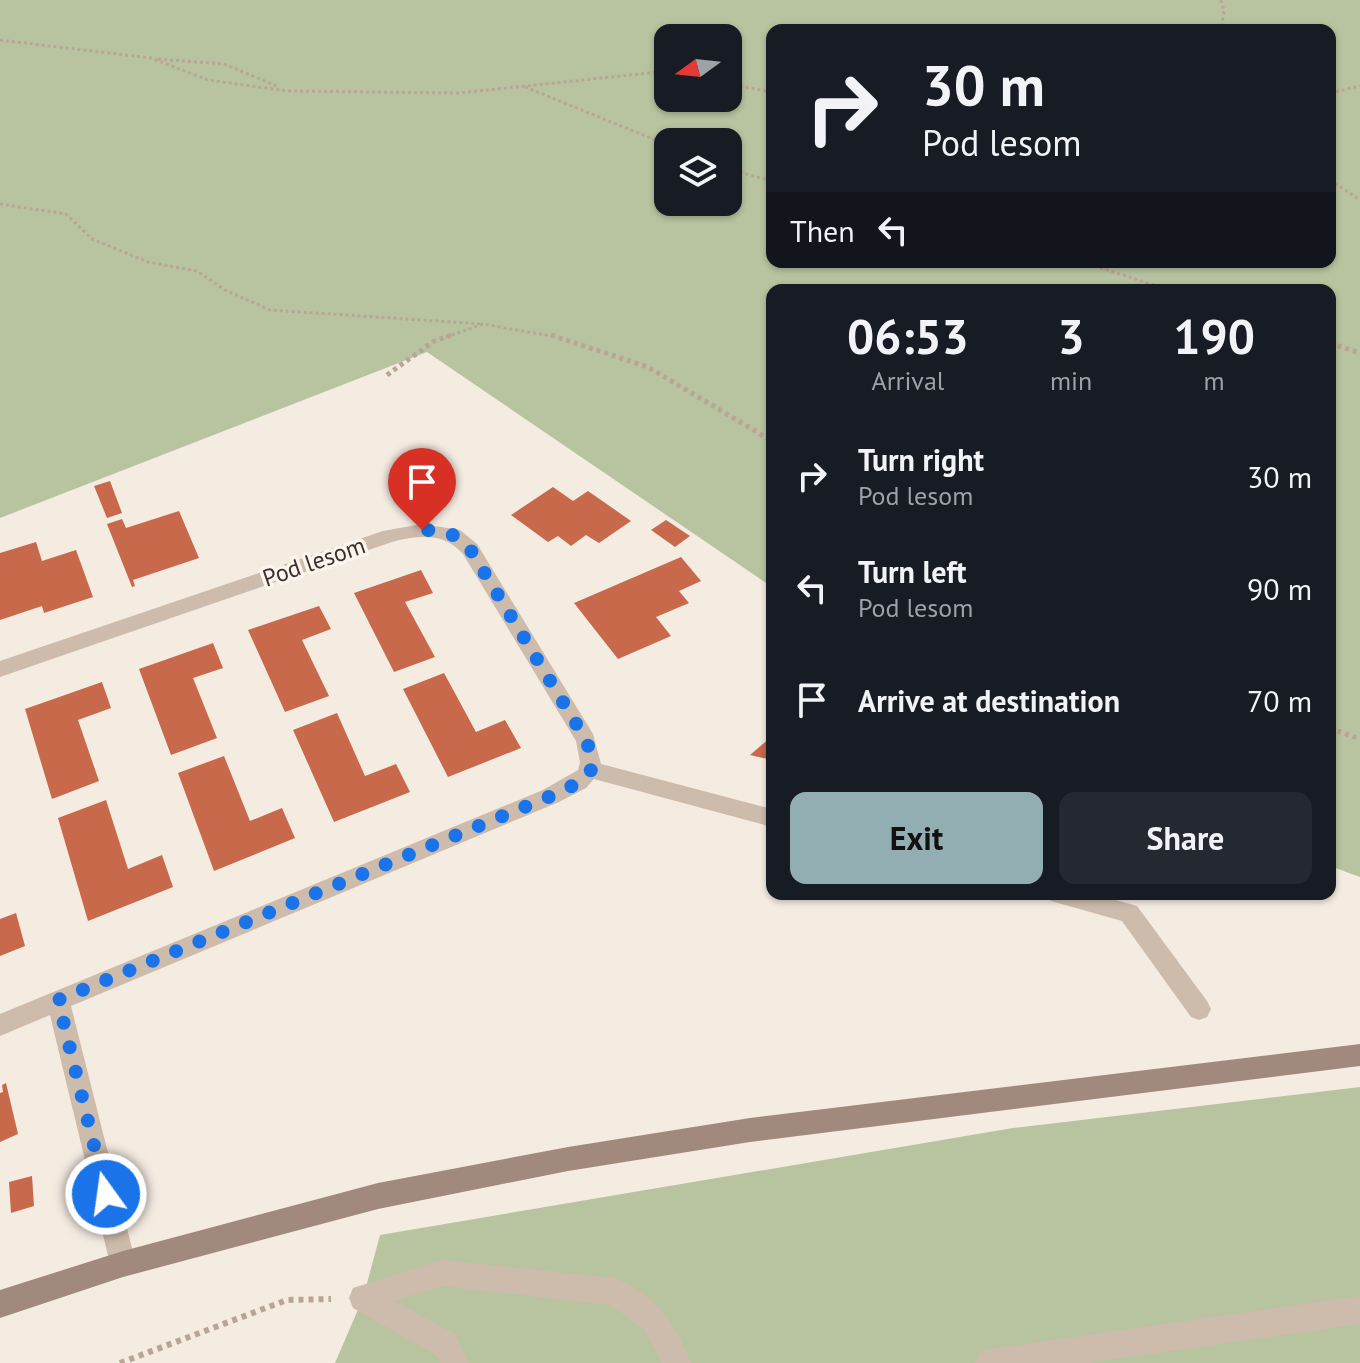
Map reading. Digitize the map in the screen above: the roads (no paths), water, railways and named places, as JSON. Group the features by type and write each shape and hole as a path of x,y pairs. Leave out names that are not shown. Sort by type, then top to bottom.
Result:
{"street":[{"name":"Pod lesom","path":"0,669 389,536 437,530 463,540 470,549 586,740 592,757 591,770"},
{"path":"0,1025 551,796 572,786 591,770 766,816"},
{"path":"1081,900 1129,913 1199,1009"},
{"path":"58,1000 123,1264"},
{"path":"0,1304 123,1264 378,1196 568,1159 750,1130 1360,1055"},
{"path":"454,1363 446,1345 363,1298 442,1273 615,1292 654,1319 677,1363"},
{"path":"989,1363 1360,1310"}]}
